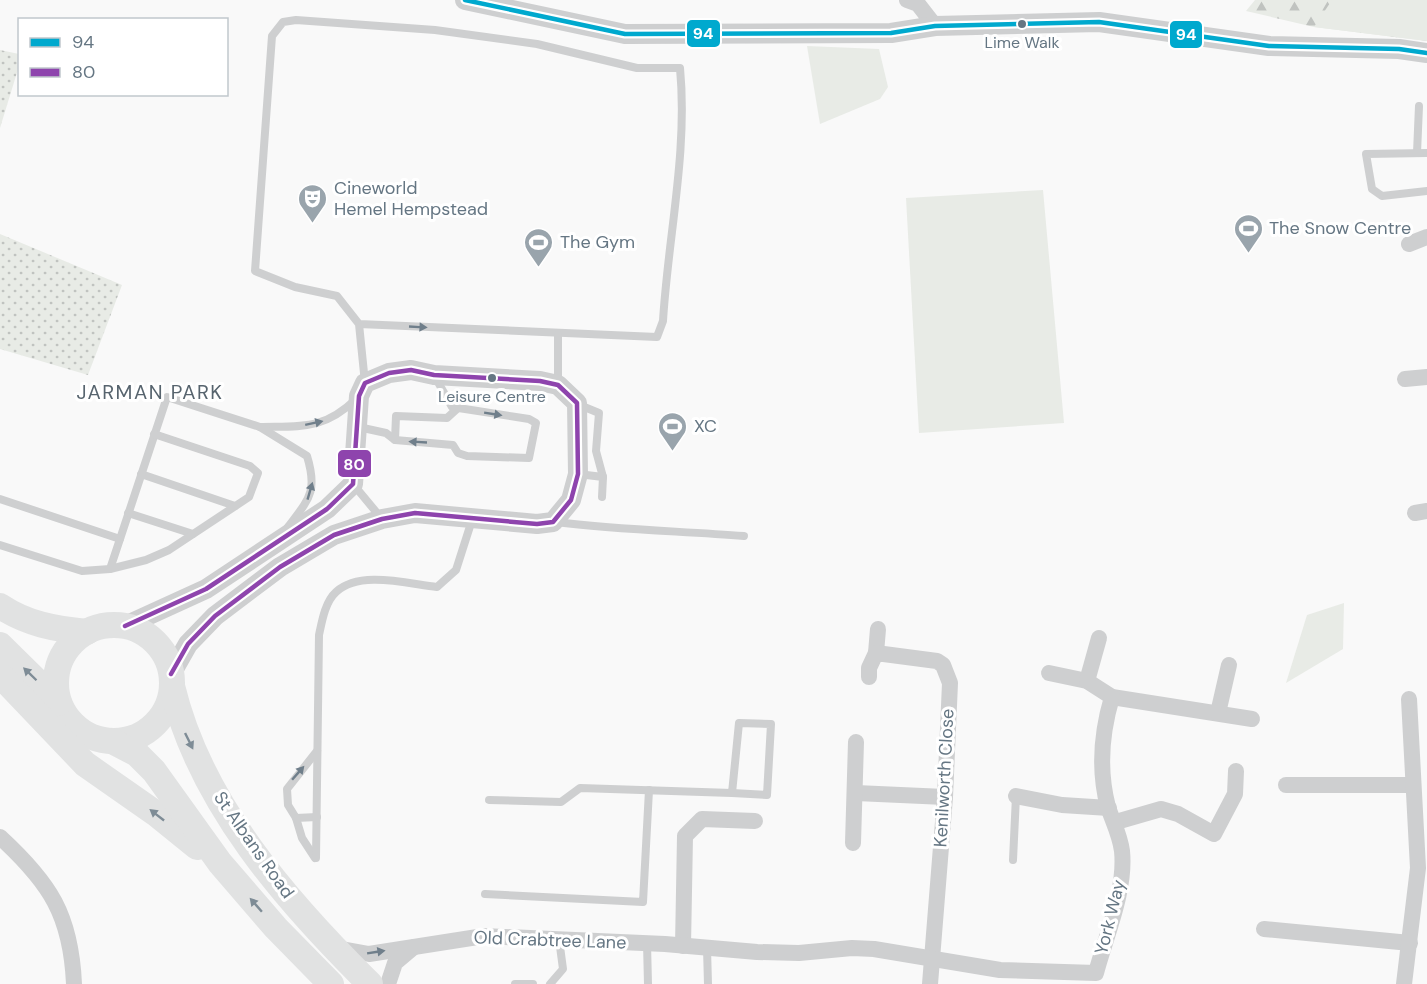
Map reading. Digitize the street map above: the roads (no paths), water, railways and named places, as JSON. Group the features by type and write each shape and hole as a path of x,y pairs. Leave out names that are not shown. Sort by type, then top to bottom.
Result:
{"main road":[{"path":"0,606 52,629 87,632"},
{"path":"0,645 59,703 74,726 92,737 112,741 130,739 147,732 160,719 169,703 172,679 166,657 156,643 141,632 125,626 105,626 87,632 73,642 63,655 57,670 56,687 59,703"},
{"path":"0,675 85,764 155,813 220,863"},
{"name":"St Albans Road","path":"172,679 184,731 219,800 272,876 334,948 370,984"},
{"name":"St Albans Road","path":"112,741 137,753 154,771 220,863 276,928 331,984"}],"street":[{"path":"465,0 625,34 891,33 935,26 1099,22 1269,46 1399,49 1427,53"},
{"path":"907,0 918,4 935,26"},
{"path":"1409,244 1427,237"},
{"path":"125,626 206,589 327,509 352,484 362,390 389,373 411,370 434,375 558,385 577,404 578,474 571,500 553,522 537,524 415,513 382,519 334,535 280,567 215,616 188,644 172,679"},
{"path":"1405,379 1427,377"},
{"path":"869,677 869,668 876,653 878,629"},
{"path":"1087,681 1099,638"},
{"name":"Kenilworth Close","path":"876,653 937,661 945,670 950,683 945,797 930,960 930,984"},
{"path":"1218,713 1229,665"},
{"path":"1049,673 1087,681 1112,697 1252,719"},
{"name":"York Way","path":"930,960 1051,977 1102,977 1121,880 1122,852 1101,759 1101,741 1112,697"},
{"path":"1404,984 1418,868 1421,815 1413,785 1409,699"},
{"path":"853,843 856,742"},
{"path":"1016,796 1112,815 1161,809 1178,814 1214,834 1235,794 1236,771"},
{"path":"1286,785 1413,785"},
{"path":"856,794 945,797"},
{"path":"683,946 685,836 702,819 755,821"},
{"path":"0,837 34,871 58,909 70,936 74,984"},
{"path":"1264,929 1410,943"},
{"name":"Old Crabtree Lane","path":"334,948 369,954 417,944 484,936 799,953 852,948 874,949 930,960"},
{"path":"388,984 395,963 417,944"}],"lane":[{"path":"260,428 300,426 333,419 362,390 359,324 337,296 295,287 255,271 272,36 282,22 296,20 435,30 537,44 637,68 680,68 683,97 676,191 663,321 657,337 558,335 359,324"},
{"path":"1417,153 1419,106"},
{"path":"1427,153 1366,154 1372,189 1382,196 1427,190"},
{"path":"558,335 558,385"},
{"path":"357,421 363,428 386,433 395,440 453,445 458,453 467,456 529,458 536,423 529,419 452,408 434,375"},
{"path":"110,569 167,397 260,428 307,456 314,477 311,497 279,540"},
{"path":"577,404 599,413 596,452 603,477 602,497"},
{"path":"395,440 396,416 447,418 458,408"},
{"path":"0,545 82,571 110,569 154,556 193,534 249,497 258,473 250,466 154,434"},
{"path":"141,474 235,506"},
{"path":"578,474 603,477"},
{"path":"352,484 382,519"},
{"path":"0,499 120,539"},
{"path":"129,513 193,534"},
{"path":"318,751 287,789 288,806 296,818 302,838 316,858 318,751 319,635 324,612 336,592 361,580 437,587 456,570 472,519"},
{"path":"553,522 620,531 673,531 744,536"},
{"path":"489,800 561,802 580,788 767,795 771,724 739,723 732,793"},
{"path":"485,894 644,902 649,790"},
{"path":"1013,860 1016,796"},
{"path":"296,818 317,817"},
{"path":"550,984 563,969 559,939"},
{"path":"647,943 648,984"},
{"path":"707,948 708,984"},
{"path":"515,984 533,984"}],"place":[{"name":"Lime Walk","path":"1022,24"},
{"name":"Cineworld Hemel Hempstead","path":"313,224"},
{"name":"The Snow Centre","path":"1248,254"},
{"name":"The Gym","path":"539,268"},
{"name":"Leisure Centre","path":"492,378"},
{"name":"XC","path":"673,452"}],"district":[{"name":"JARMAN PARK","path":"150,392"}]}
